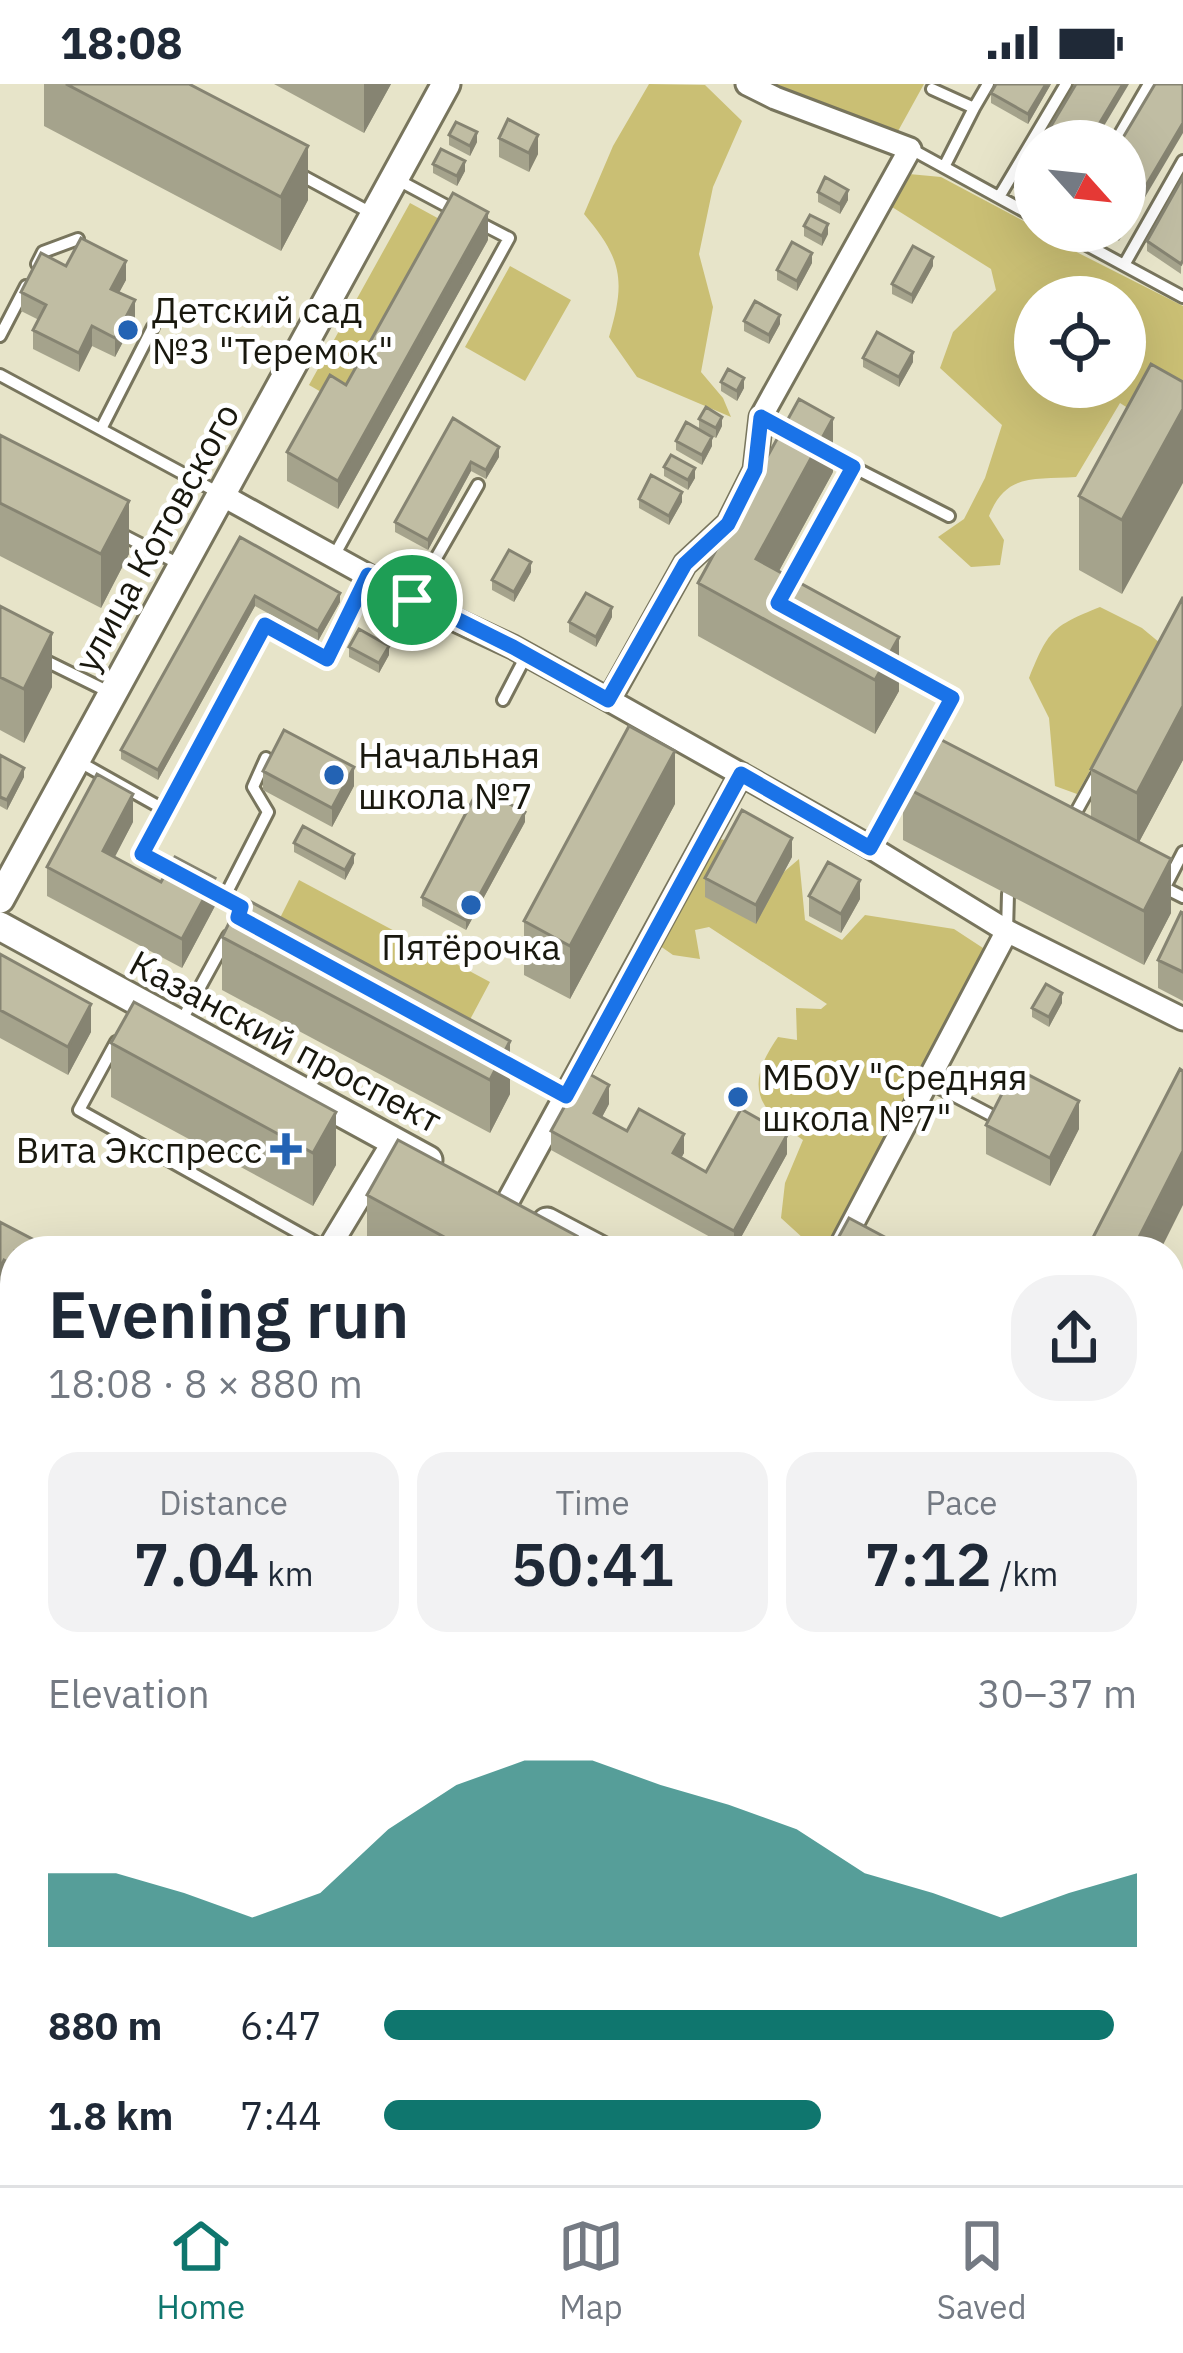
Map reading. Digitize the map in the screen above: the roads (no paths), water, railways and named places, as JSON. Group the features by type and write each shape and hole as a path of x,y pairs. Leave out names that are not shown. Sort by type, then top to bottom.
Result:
{"street":[{"path":"608,700 685,564 728,524 755,470 771,422 910,149 747,84"},
{"name":"улица Котовского","path":"0,898 394,177 437,87"},
{"path":"220,494 412,600 527,654 1007,931 1183,1019"},
{"path":"573,1236 498,1197 566,1096 741,774"},
{"name":"Казанский проспект","path":"0,926 132,1013 180,1025 451,1172"},
{"path":"854,1236 863,1227 928,1082 1007,931"},
{"path":"336,1236 393,1142"}],"lane":[{"path":"944,167 988,84"},
{"path":"999,197 1066,84"},
{"path":"1128,120 1149,84"},
{"path":"932,89 974,108"},
{"path":"910,149 1014,205"},
{"path":"1124,265 1183,161"},
{"path":"294,171 374,214"},
{"path":"334,556 509,238 394,177"},
{"path":"436,226 447,207"},
{"path":"0,337 43,252 78,239"},
{"path":"1101,252 1183,297"},
{"path":"102,427 153,327"},
{"path":"0,375 220,494"},
{"path":"816,447 950,516"},
{"path":"778,603 853,467"},
{"path":"412,600 478,485"},
{"path":"101,524 182,566"},
{"path":"183,876 142,854 265,625 327,659 368,575"},
{"path":"19,647 112,694"},
{"path":"503,700 527,654"},
{"path":"874,656 952,698 921,754"},
{"path":"224,898 268,812 253,787 266,758"},
{"path":"76,760 165,810"},
{"path":"870,848 911,773"},
{"path":"1064,836 1097,773"},
{"path":"1165,888 1183,852"},
{"path":"1144,877 1183,897"},
{"path":"180,1025 241,907 203,887"},
{"path":"1007,931 1008,895"},
{"path":"238,917 258,928"},
{"path":"132,1013 79,1110 303,1236"},
{"path":"493,1056 566,1096"},
{"path":"928,1082 989,1114"}],"place":[{"name":"Детский сад №3 \"Теремок\"","path":"128,330"},
{"name":"Начальная школа №7","path":"334,775"},
{"name":"Пятёрочка","path":"471,905"},
{"name":"МБОУ \"Средняя школа №7\"","path":"738,1097"},
{"name":"Вита Экспресс","path":"286,1149"}]}
